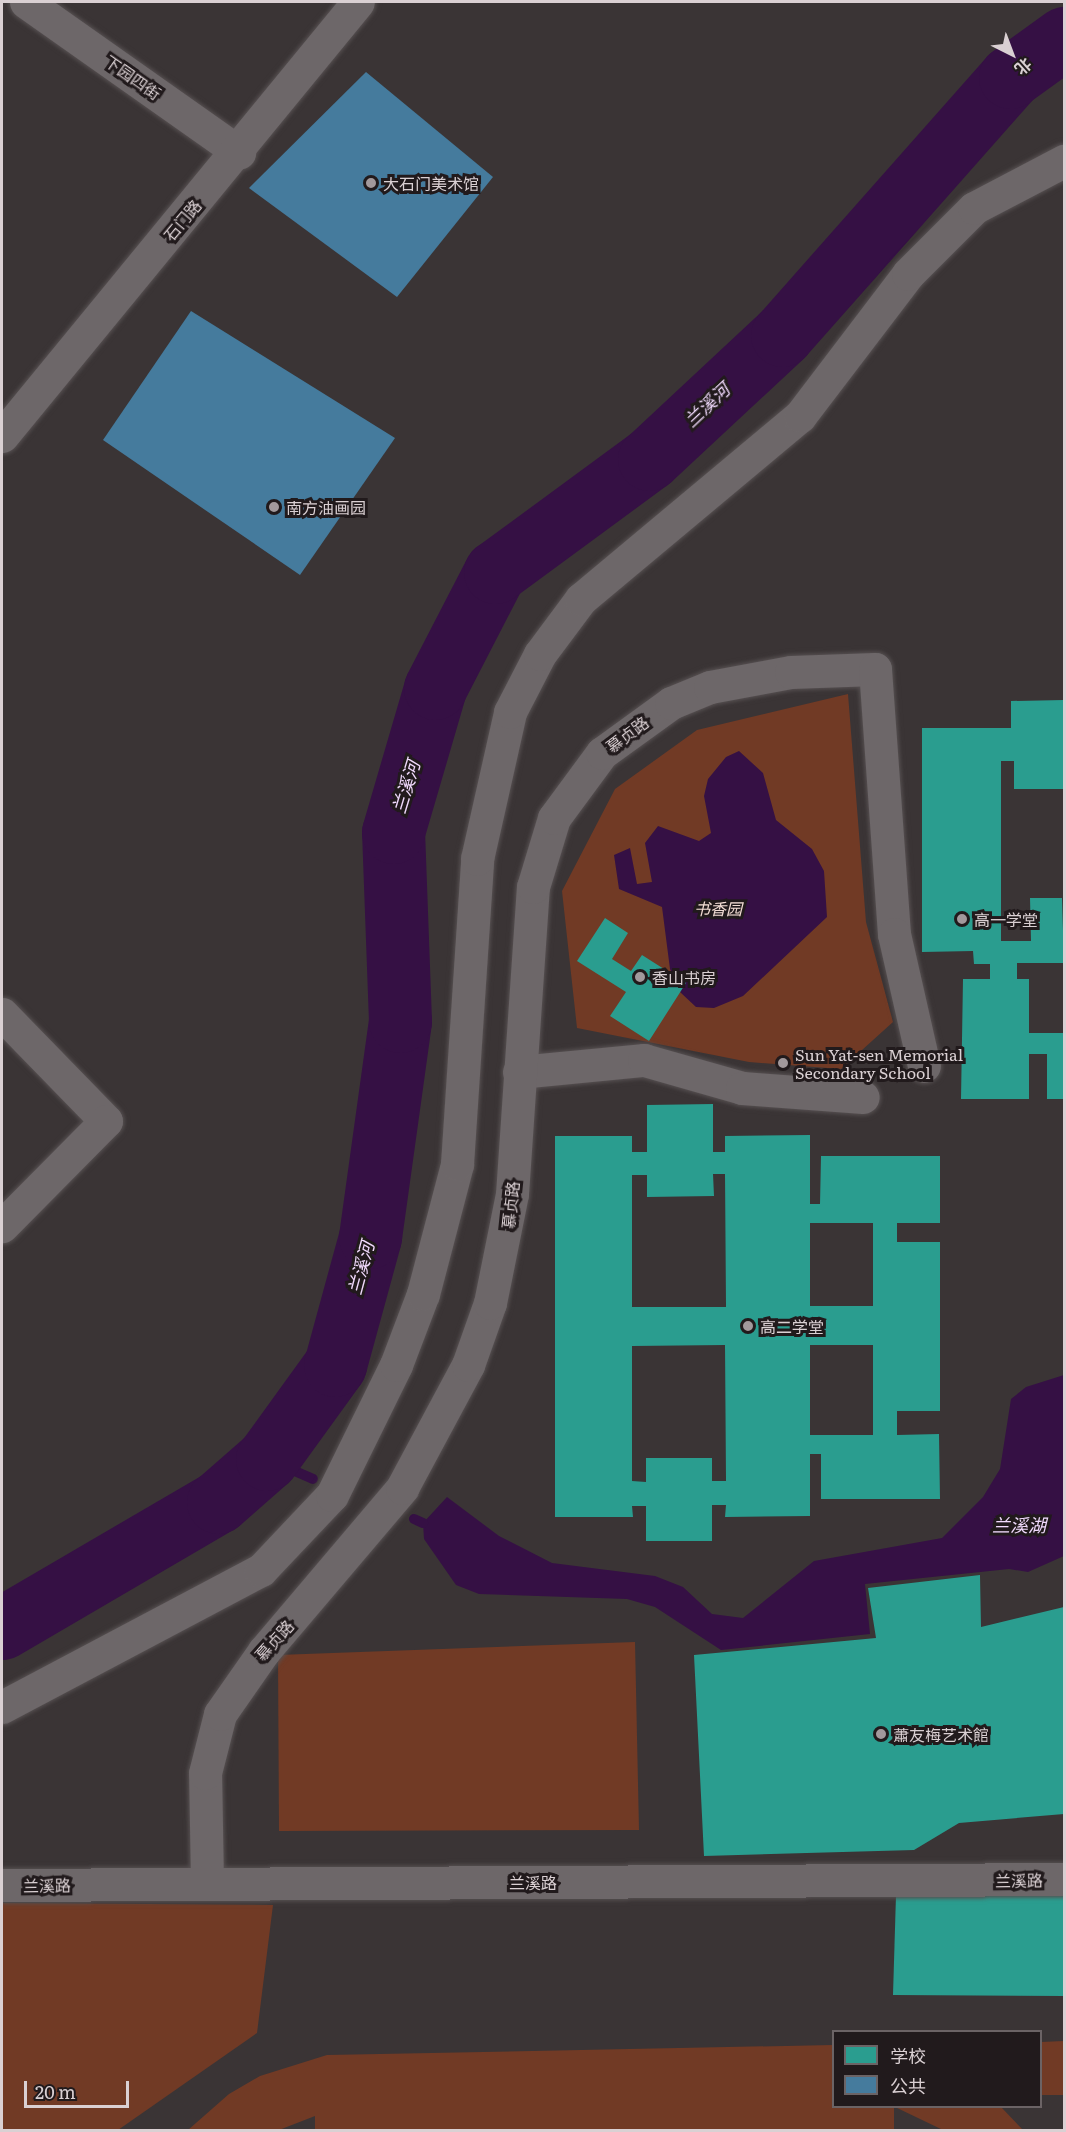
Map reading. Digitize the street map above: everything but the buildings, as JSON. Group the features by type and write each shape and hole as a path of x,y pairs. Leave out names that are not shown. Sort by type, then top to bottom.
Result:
{"street":[{"name":"下园四街","path":"26,2 239,152"},
{"name":"石门路","path":"3,429 239,152 358,2"},
{"path":"2,1707 261,1570 332,1495 396,1365 423,1294 457,1164 477,859 510,712 540,654 581,599 800,416 908,274 974,208 1065,161"},
{"name":"慕贞路","path":"207,1883 205,1773 220,1714 258,1658 402,1488 468,1365 506,1244 527,926 542,852 555,818 602,753 671,703 710,687 791,672 875,669 894,934 924,1066"},
{"path":"2,1014 106,1121 2,1226"},
{"path":"519,1072 644,1060 742,1088 863,1097"},
{"name":"兰溪路","path":"2,1885 1065,1879"}],"green space":[{"name":"书香园","path":"848,694 866,922 893,1022 841,1069 749,1062 577,1028 562,891 615,789 697,730"},
{"path":"635,1642 639,1830 279,1831 278,1655"},
{"path":"2,1903 273,1905 257,2033 118,2130 2,2130"},
{"path":"1064,2041 1064,2095 1042,2095 1042,2042"},
{"path":"832,2045 832,2108 894,2108 894,2130 315,2130 315,2116 279,2130 188,2130 229,2094 260,2076 327,2055"},
{"path":"897,2108 1002,2108 1023,2130 943,2130"}],"water":[{"path":"739,751 763,773 776,820 812,849 824,871 827,917 743,996 714,1008 696,1007 680,992 670,969 662,907 619,889 614,855 630,848 637,884 652,882 645,843 658,826 699,841 711,833 704,796 708,779 726,757"},
{"name":"兰溪湖","path":"1064,1375 1064,1556 1028,1572 1009,1569 865,1584 870,1634 721,1650 655,1607 627,1599 479,1594 456,1585 424,1539 423,1523 447,1497 499,1536 552,1563 655,1576 683,1587 712,1614 743,1618 814,1561 942,1538 983,1497 1000,1469 1011,1399 1026,1387"}],"waterway":[{"name":"兰溪河","path":"2,1628 218,1502 267,1459 335,1365 370,1237 400,1021 393,832 435,688 495,572 649,459 782,335 1010,77 1064,38"},
{"path":"267,1459 313,1479"},
{"path":"414,1519 423,1523"}],"place":[{"name":"大石门美术馆","path":"371,183"},
{"name":"南方油画园","path":"274,507"},
{"name":"高一学堂","path":"962,919"},
{"name":"香山书房","path":"640,977"},
{"name":"Sun Yat-sen Memorial Secondary School","path":"783,1063"},
{"name":"高二学堂","path":"748,1326"},
{"name":"蕭友梅艺术館","path":"881,1734"}]}
